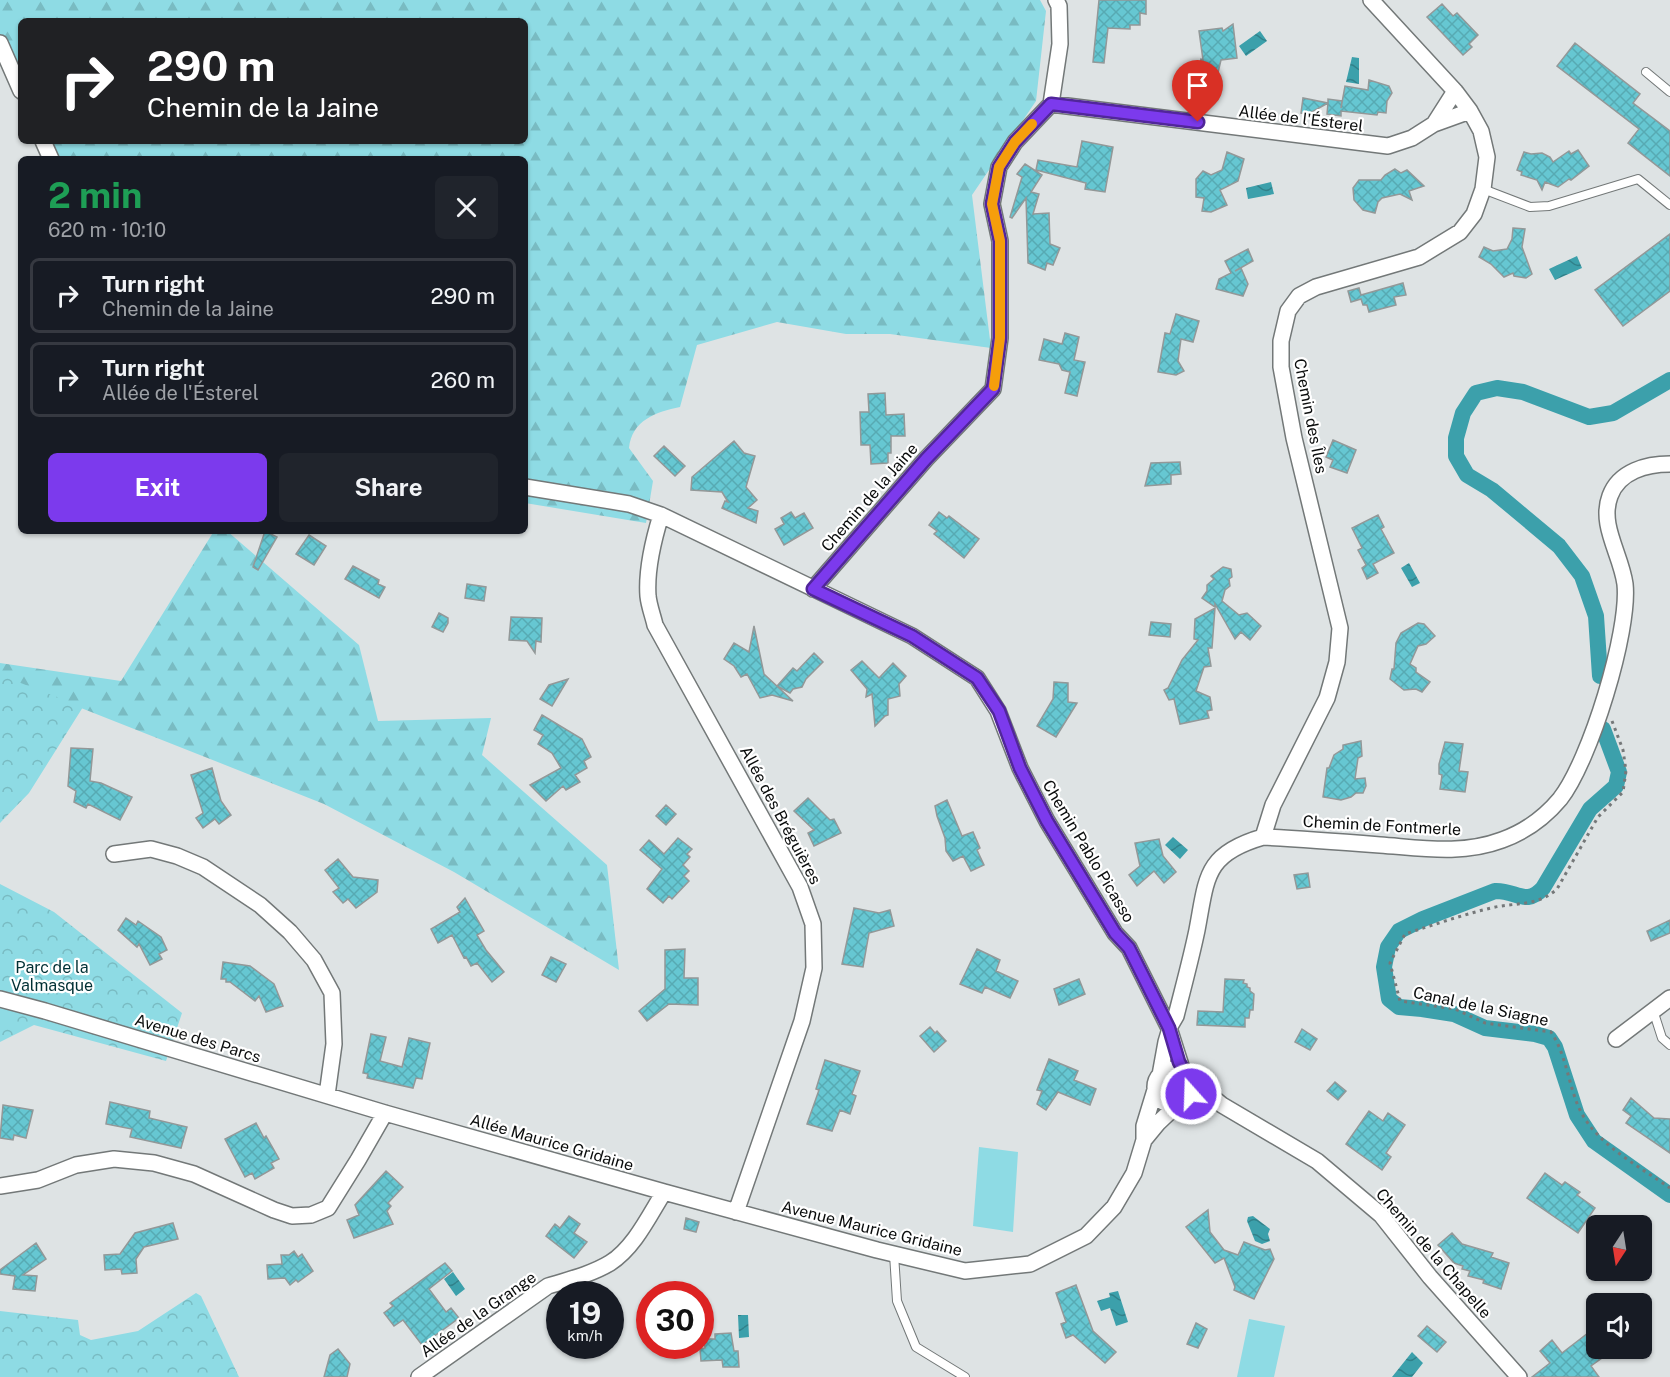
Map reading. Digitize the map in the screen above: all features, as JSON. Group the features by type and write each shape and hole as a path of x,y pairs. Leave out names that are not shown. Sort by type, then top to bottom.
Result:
{"street":[{"path":"1051,104 1060,44 1059,6 1056,0"},
{"name":"Chemin des Îles","path":"1263,837 1273,805 1327,698 1336,669 1340,628 1294,438 1281,367 1281,341 1288,311 1299,296 1316,287 1419,257 1460,232 1474,214 1483,189 1487,157 1481,131 1470,111 1455,91 1371,0"},
{"path":"0,43 18,84"},
{"name":"Allée de l'Ésterel","path":"1434,124 1455,91"},
{"name":"Allée de l'Ésterel","path":"1051,104 1388,146 1412,138 1434,124 1470,111"},
{"name":"Chemin de la Jaine","path":"813,589 926,459 993,389 1000,338 1000,241 992,204 999,167 1015,142 1051,104"},
{"name":"Chemin de Fontmerle","path":"1171,1025 1197,930 1207,877 1221,857 1245,842 1263,837 1458,850 1500,841 1524,831 1545,815 1560,799 1578,769 1605,696 1624,615 1625,584 1606,510 1611,494 1619,481 1633,470 1655,464 1670,464"},
{"name":"Chemin Pablo Picasso","path":"528,487 629,504 661,515 912,636 977,678 999,711 1020,768 1047,821 1115,933 1129,948 1171,1025 1186,1075"},
{"name":"Allée des Bréguières","path":"661,515 652,543 649,571 648,597 655,625 800,887 813,924 814,968 802,1021 736,1212"},
{"path":"114,854 151,849 177,856 203,867 260,905 290,932 314,960 332,993 334,1044 327,1095"},
{"path":"1616,1039 1670,998"},
{"name":"Avenue des Parcs","path":"0,999 385,1113"},
{"path":"1160,1075 1171,1069 1186,1075 1191,1083 1191,1094 1181,1103 1171,1105 1161,1100 1155,1090 1171,1025"},
{"name":"Chemin de la Chapelle","path":"1186,1075 1222,1105 1317,1161 1381,1215 1430,1277 1519,1377"},
{"name":"Avenue Maurice Gridaine","path":"710,1204 965,1271 1030,1264 1086,1236 1114,1207 1134,1173 1144,1140 1144,1126 1155,1090"},
{"name":"Chemin de la Chapelle","path":"1181,1103 1208,1102 1222,1105"},
{"name":"Avenue Maurice Gridaine","path":"1144,1140 1158,1123 1181,1103"},
{"path":"0,1186 38,1180 76,1165 114,1159 154,1163 194,1174 274,1210 292,1216 311,1215 328,1208 385,1113"},
{"name":"Allée Maurice Gridaine","path":"385,1113 710,1204"},
{"name":"Allée de la Grange","path":"419,1377 548,1286 570,1280 610,1263 636,1238 664,1192"}],"lane":[{"path":"1646,72 1670,92"},
{"path":"1483,189 1530,207 1549,207 1638,179 1670,205"},
{"path":"1653,1010 1662,1038 1670,1045"},
{"path":"894,1254 897,1300 916,1347 965,1377"}],"path":[{"name":"Canal de la Siagne","path":"1605,696 1623,750 1626,771 1623,792 1598,817 1557,889 1539,901 1492,907 1405,934 1390,963 1400,1001 1455,1009 1485,1023 1551,1032 1560,1045 1580,1110 1599,1138 1670,1188"}],"green space":[{"path":"0,0 1040,0 1046,11 1036,101 972,195 991,348 890,334 846,334 777,322 697,345 680,407 647,419 640,424 631,438 629,448 653,481 646,523 528,503 528,156 42,156 37,144 528,144 528,18 18,18 18,97 0,57"},
{"path":"212,534 230,534 359,645 378,721 491,718 482,755 607,865 619,970 454,872 324,804 81,708 0,818 0,663 121,681"},
{"path":"0,675 83,707 29,793 0,823"},
{"name":"Parc de la Valmasque","path":"0,884 54,912 182,1013 166,1061 34,1025 0,1042"},
{"path":"979,1147 1018,1152 1013,1232 973,1226"},
{"path":"196,1293 201,1296 239,1377 0,1377 0,1311 78,1320 80,1335 91,1340 138,1331"},
{"path":"1249,1319 1285,1326 1274,1377 1237,1377"}],"water":[{"path":"1260,31 1267,41 1246,56 1239,46"},
{"path":"1352,57 1359,58 1359,84 1346,82"},
{"path":"1271,182 1274,194 1248,199 1246,188"},
{"path":"1577,256 1582,268 1555,280 1549,269"},
{"path":"1409,563 1420,583 1412,587 1401,568"},
{"path":"1173,837 1188,850 1180,859 1165,845"},
{"path":"1253,1216 1270,1229 1268,1234 1270,1241 1262,1244 1255,1241 1247,1221 1248,1217"},
{"path":"453,1272 465,1289 456,1296 444,1279"},
{"path":"1118,1291 1128,1322 1116,1326 1110,1308 1101,1311 1097,1301 1110,1297 1109,1293"},
{"path":"738,1315 748,1315 749,1337 739,1338"},
{"path":"1412,1352 1423,1363 1412,1377 1392,1377"}],"building":[{"path":"1099,0 1146,0 1146,14 1140,13 1140,25 1130,25 1130,29 1108,28 1104,63 1093,62"},
{"path":"1442,4 1453,16 1457,13 1478,35 1469,44 1472,47 1463,55 1427,17"},
{"path":"1233,24 1237,58 1221,60 1215,85 1204,82 1205,75 1198,73 1201,59 1203,60 1199,31 1222,28 1223,31"},
{"path":"1575,43 1640,94 1633,103 1670,131 1670,176 1628,143 1639,129 1557,66"},
{"path":"1369,80 1389,86 1392,93 1387,101 1386,113 1378,112 1377,115 1341,111 1341,116 1327,114 1328,99 1342,101 1341,108 1345,86 1368,90"},
{"path":"1303,98 1328,103 1308,114 1301,113"},
{"path":"1082,141 1113,147 1105,192 1085,189 1086,183 1036,170 1038,160 1077,167"},
{"path":"1578,150 1589,166 1558,187 1545,182 1542,190 1537,180 1521,175 1522,172 1517,170 1524,152 1542,153 1550,157 1553,162 1569,151 1571,154"},
{"path":"1227,152 1244,159 1238,181 1220,190 1227,205 1211,212 1202,211 1204,198 1196,197 1196,179 1203,171 1211,175 1222,170"},
{"path":"1025,164 1042,175 1031,192 1039,194 1033,214 1049,213 1050,244 1060,248 1053,265 1047,263 1045,270 1028,263 1026,198 1012,218 1010,217 1022,177 1017,174"},
{"path":"1395,169 1401,173 1407,170 1424,186 1409,191 1412,200 1400,194 1382,198 1378,202 1375,213 1363,210 1354,200 1353,188 1359,180 1381,180"},
{"path":"1513,228 1525,229 1522,247 1532,274 1526,278 1514,276 1513,273 1504,277 1491,264 1479,257 1484,247 1493,251 1507,249 1512,239"},
{"path":"1670,234 1670,291 1623,326 1595,290"},
{"path":"1248,249 1253,261 1235,271 1241,268 1248,284 1243,296 1216,289 1219,279 1231,273 1225,261"},
{"path":"1403,283 1406,295 1394,297 1396,305 1369,312 1367,305 1363,305 1361,299 1351,302 1348,291 1359,288 1361,295"},
{"path":"1176,314 1199,321 1193,342 1181,339 1178,361 1184,371 1176,375 1158,372 1165,333 1170,334"},
{"path":"1065,333 1079,337 1074,360 1085,362 1077,396 1065,393 1070,372 1062,370 1059,364 1039,360 1044,339 1062,344"},
{"path":"885,393 886,415 904,414 905,436 891,436 891,453 888,453 888,463 871,464 870,445 861,445 860,412 869,412 868,394"},
{"path":"1333,440 1356,450 1347,473 1330,467 1333,460 1326,457"},
{"path":"734,441 744,453 755,456 746,487 757,500 748,508 758,511 756,523 722,508 725,501 728,502 722,492 691,490 692,477"},
{"path":"664,446 685,466 675,476 654,456"},
{"path":"1180,462 1181,474 1171,475 1171,484 1145,486 1151,463"},
{"path":"791,512 795,518 804,513 813,528 784,545 775,529 784,524 781,518"},
{"path":"939,512 947,518 949,516 979,539 964,558 934,534 937,531 929,525"},
{"path":"1378,515 1384,527 1381,529 1394,553 1373,564 1378,573 1367,579 1362,568 1366,565 1358,550 1362,548 1352,528"},
{"path":"264,534 277,537 258,570 253,567"},
{"path":"309,535 326,546 314,565 296,554"},
{"path":"353,566 379,580 378,584 385,587 379,598 345,579"},
{"path":"1223,567 1231,569 1232,577 1229,579 1230,586 1225,590 1222,601 1239,615 1247,613 1261,626 1250,640 1241,632 1235,639 1215,604 1215,607 1202,598 1207,591 1207,585 1214,579 1211,576"},
{"path":"467,584 486,587 484,601 465,598"},
{"path":"1215,608 1212,648 1208,648 1211,666 1204,667 1196,691 1210,697 1212,710 1207,711 1209,718 1180,724 1174,699 1169,700 1164,690 1168,688 1182,660 1198,640 1194,639 1195,619"},
{"path":"439,613 448,618 443,632 432,627"},
{"path":"511,617 542,618 541,642 536,641 535,653 527,641 509,640"},
{"path":"1151,622 1171,624 1170,637 1149,635"},
{"path":"1418,623 1424,624 1435,636 1426,644 1418,646 1410,664 1416,668 1416,672 1430,682 1422,692 1416,689 1404,690 1390,679 1392,669 1394,669 1396,643 1401,633"},
{"path":"754,626 764,674 793,701 772,695 760,698 747,674 741,677 734,666 724,659 734,643 749,652"},
{"path":"814,653 823,662 806,679 802,687 793,689 790,693 777,686 793,668 797,671"},
{"path":"862,661 879,678 893,663 906,676 899,684 900,696 888,699 888,715 875,726 872,694 866,697 867,689 851,670"},
{"path":"568,679 552,706 540,699 549,685"},
{"path":"1054,682 1068,683 1068,702 1077,703 1056,737 1037,726 1053,699"},
{"path":"542,715 582,739 591,757 584,761 587,768 575,775 580,782 566,790 563,786 546,801 530,785 561,768 552,753 538,744 543,735 534,730"},
{"path":"1361,741 1362,756 1358,758 1355,779 1365,778 1366,786 1363,793 1356,793 1341,800 1323,797 1327,768 1334,755 1343,749 1343,745"},
{"path":"1445,742 1463,744 1459,771 1468,772 1465,792 1440,789 1442,775 1439,774 1439,764"},
{"path":"71,748 93,749 90,781 101,783 132,797 120,820 88,804 86,808 74,802 76,791 68,786"},
{"path":"212,768 221,801 231,815 219,824 215,819 203,828 196,818 203,813 191,775"},
{"path":"808,798 830,820 834,819 841,833 814,846 808,833 814,830 794,811"},
{"path":"947,800 962,836 973,832 980,848 977,850 984,865 971,871 963,856 953,861 946,851 945,838 935,806"},
{"path":"666,805 676,814 666,825 656,816"},
{"path":"678,838 692,849 687,854 690,857 683,865 689,871 684,876 689,881 672,899 669,896 663,903 647,889 662,869 640,850 649,840 664,854"},
{"path":"1159,839 1163,856 1176,872 1164,883 1154,871 1137,886 1129,875 1140,866 1135,843"},
{"path":"338,859 353,877 378,880 377,892 356,908 348,899 343,903 333,892 339,888 325,870"},
{"path":"1308,873 1310,887 1297,889 1294,875"},
{"path":"465,898 484,931 477,935 504,972 492,982 477,963 471,966 466,957 464,958 452,935 438,943 431,929 460,912 457,907"},
{"path":"854,908 879,913 890,910 894,926 869,933 863,967 842,964"},
{"path":"126,918 136,925 138,921 161,937 167,950 159,954 162,959 150,965 139,944 137,947 118,930"},
{"path":"1670,920 1670,933 1651,941 1647,931"},
{"path":"685,949 684,978 698,978 698,1005 669,1004 647,1021 639,1011 665,989 665,950"},
{"path":"977,949 1000,960 996,971 1018,981 1010,998 985,987 982,993 960,984"},
{"path":"551,957 566,964 556,982 542,975"},
{"path":"223,962 250,966 274,984 283,1006 266,1012 259,996 255,1001 230,982 226,982 226,979 221,979"},
{"path":"1079,979 1085,994 1059,1005 1054,989"},
{"path":"1225,979 1244,980 1243,983 1247,984 1254,994 1253,1010 1250,1010 1249,1018 1245,1018 1245,1027 1197,1025 1198,1011 1223,1012"},
{"path":"930,1027 946,1041 934,1052 920,1036"},
{"path":"1302,1029 1317,1039 1310,1050 1295,1042"},
{"path":"371,1034 386,1037 380,1061 402,1067 409,1038 430,1043 422,1079 416,1078 413,1088 367,1078 368,1074 363,1073"},
{"path":"1049,1059 1078,1071 1074,1080 1096,1089 1090,1105 1058,1092 1046,1110 1037,1104 1042,1091 1037,1090"},
{"path":"825,1060 860,1071 852,1094 856,1096 850,1114 840,1110 832,1131 807,1124 819,1090 816,1089"},
{"path":"1335,1082 1346,1091 1338,1100 1327,1091"},
{"path":"1631,1098 1654,1118 1670,1119 1670,1153 1626,1123 1631,1116 1623,1110"},
{"path":"110,1102 150,1111 149,1118 187,1127 181,1148 130,1137 132,1129 106,1124"},
{"path":"3,1105 33,1110 26,1138 14,1135 13,1140 0,1138"},
{"path":"1369,1111 1383,1121 1388,1113 1405,1125 1386,1153 1391,1157 1382,1170 1346,1144"},
{"path":"256,1123 279,1159 271,1163 274,1168 255,1179 252,1173 245,1177 225,1139"},
{"path":"386,1171 403,1187 388,1203 391,1206 387,1211 393,1224 354,1238 347,1220 359,1215 355,1205"},
{"path":"1545,1173 1562,1185 1565,1182 1580,1192 1577,1195 1595,1208 1590,1215 1586,1215 1586,1221 1578,1233 1527,1198"},
{"path":"1208,1210 1210,1232 1224,1250 1238,1255 1244,1242 1265,1250 1270,1249 1274,1259 1254,1299 1234,1290 1235,1287 1224,1258 1215,1263 1186,1227"},
{"path":"569,1216 580,1224 574,1233 587,1242 574,1258 546,1236 555,1224 560,1228"},
{"path":"686,1218 699,1222 696,1232 684,1229"},
{"path":"173,1223 178,1239 144,1247 136,1259 137,1273 122,1274 121,1269 105,1270 104,1255 120,1254 135,1233"},
{"path":"1452,1233 1462,1244 1493,1253 1491,1257 1509,1263 1501,1289 1483,1283 1484,1280 1468,1276 1470,1271 1454,1263 1438,1245"},
{"path":"36,1243 46,1259 23,1275 37,1276 35,1291 13,1289 15,1276 0,1274 0,1270"},
{"path":"294,1251 298,1257 302,1254 313,1271 290,1285 285,1278 268,1279 267,1265 282,1264 281,1255 289,1255"},
{"path":"445,1263 452,1271 429,1289 446,1312 451,1308 459,1318 422,1345 403,1320 394,1326 384,1313 393,1306 390,1303"},
{"path":"1076,1285 1093,1331 1116,1352 1105,1363 1073,1335 1066,1338 1061,1324 1066,1322 1056,1293"},
{"path":"1196,1323 1207,1329 1198,1348 1187,1344"},
{"path":"1427,1326 1446,1342 1437,1352 1418,1336"},
{"path":"731,1333 734,1351 738,1351 739,1367 723,1367 722,1360 701,1361 701,1359 714,1359 715,1334"},
{"path":"1586,1335 1586,1359 1601,1359 1591,1366 1599,1377 1532,1377 1550,1363 1540,1351 1552,1340 1562,1353"},
{"path":"338,1349 350,1364 347,1377 324,1377 330,1355"}],"waterway":[{"name":"Canal de la Siagne","path":"1600,676 1596,616 1582,576 1559,546 1492,490 1467,475 1456,456 1456,438 1463,413 1476,393 1497,388 1523,392 1589,417 1613,413 1670,380"},
{"name":"Canal de la Siagne","path":"1603,729 1619,772 1616,786 1590,809 1543,888 1537,894 1526,897 1495,891 1423,919 1399,931 1388,947 1384,967 1389,999 1399,1007 1454,1014 1485,1028 1549,1038 1555,1047 1577,1115 1594,1141 1670,1195"}],"slow traffic":[{"path":"994,386 1000,338 1000,241 992,204 999,167 1015,142 1032,124"}],"route":[{"path":"1191,1094 1191,1083 1183,1072 1169,1028 1129,948 1115,933 1047,821 1020,768 999,711 977,678 912,636 813,589 926,459 993,389 1000,338 1000,241 992,204 999,167 1015,142 1051,104 1198,122"}]}
